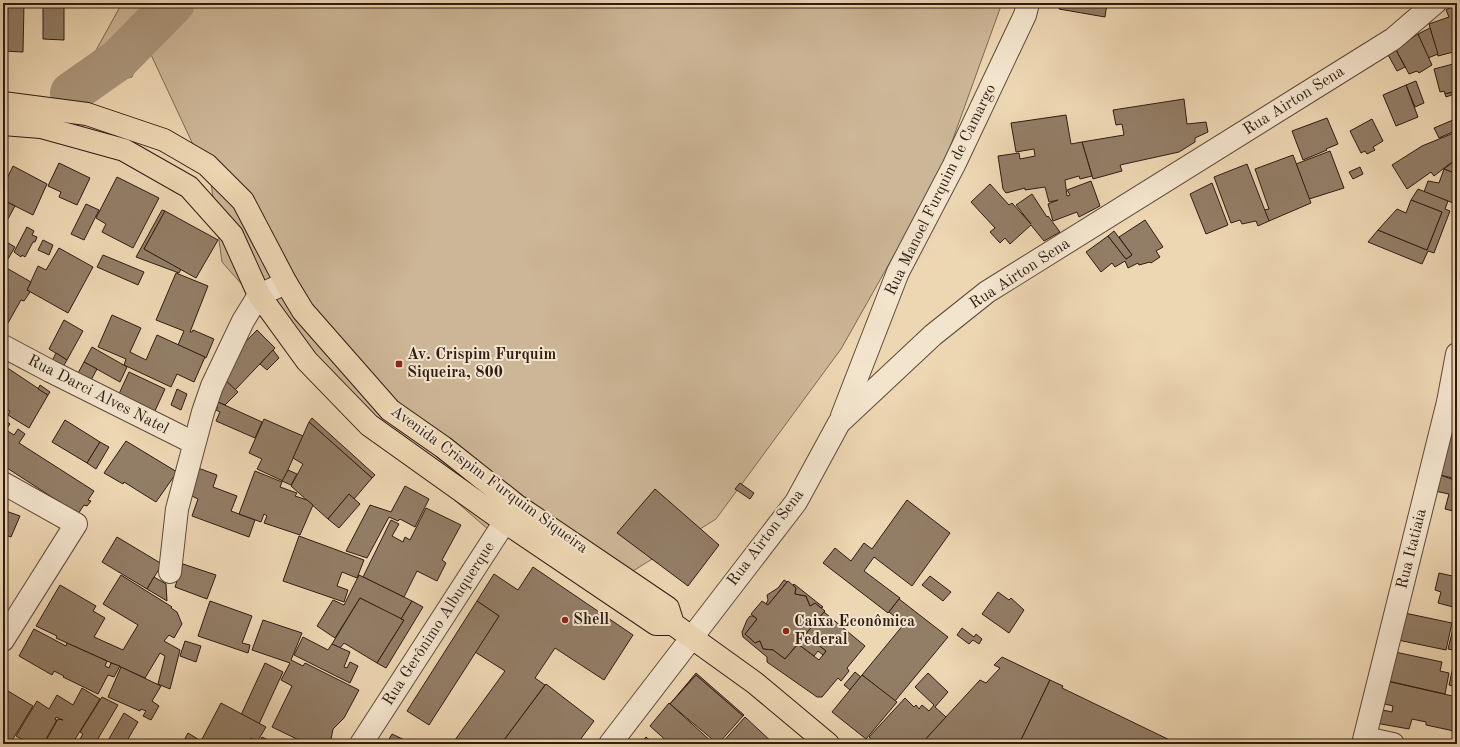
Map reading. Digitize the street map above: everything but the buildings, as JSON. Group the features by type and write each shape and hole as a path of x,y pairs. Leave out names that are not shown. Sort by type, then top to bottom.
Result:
{"main road":[{"name":"Avenida Crispim Furquim Siqueira","path":"3,103 87,114 164,140 207,165 243,201 286,283 303,310 390,410 443,447 510,513"},
{"name":"Avenida Crispim Furquim Siqueira","path":"3,124 41,127 124,150 189,187 232,235 259,295 307,361 369,424 510,513 668,608 673,624 755,683 828,744"}],"street":[{"name":"Rua Manoel Furquim de Camargo","path":"839,423 898,272 954,165 1026,16 1028,3"},
{"name":"Rua Airton Sena","path":"610,744 796,502 839,423 933,335 987,292 1393,39 1435,3"},
{"path":"170,572 177,509 194,443 212,386 243,321 259,295 286,283"},
{"name":"Rua Darci Alves Natel","path":"3,346 194,443"},
{"name":"Rua Itatiaia","path":"1364,741 1453,403 1457,354"},
{"path":"3,483 76,524 3,640"},
{"name":"Rua Gerônimo Albuquerque","path":"362,744 510,513"},
{"path":"1364,741 1392,744"}],"shaded area":[{"path":"122,3 1002,3 941,172 841,349 716,519 633,571 490,531 361,419 222,262 211,183 146,44 132,77 73,92"}],"waterway":[{"path":"71,93 118,60 174,3"}],"place":[{"name":"Av. Crispim Furquim Siqueira, 800","path":"399,364"},
{"name":"Shell","path":"565,620"},
{"name":"Caixa Econômica Federal","path":"786,631"}]}
